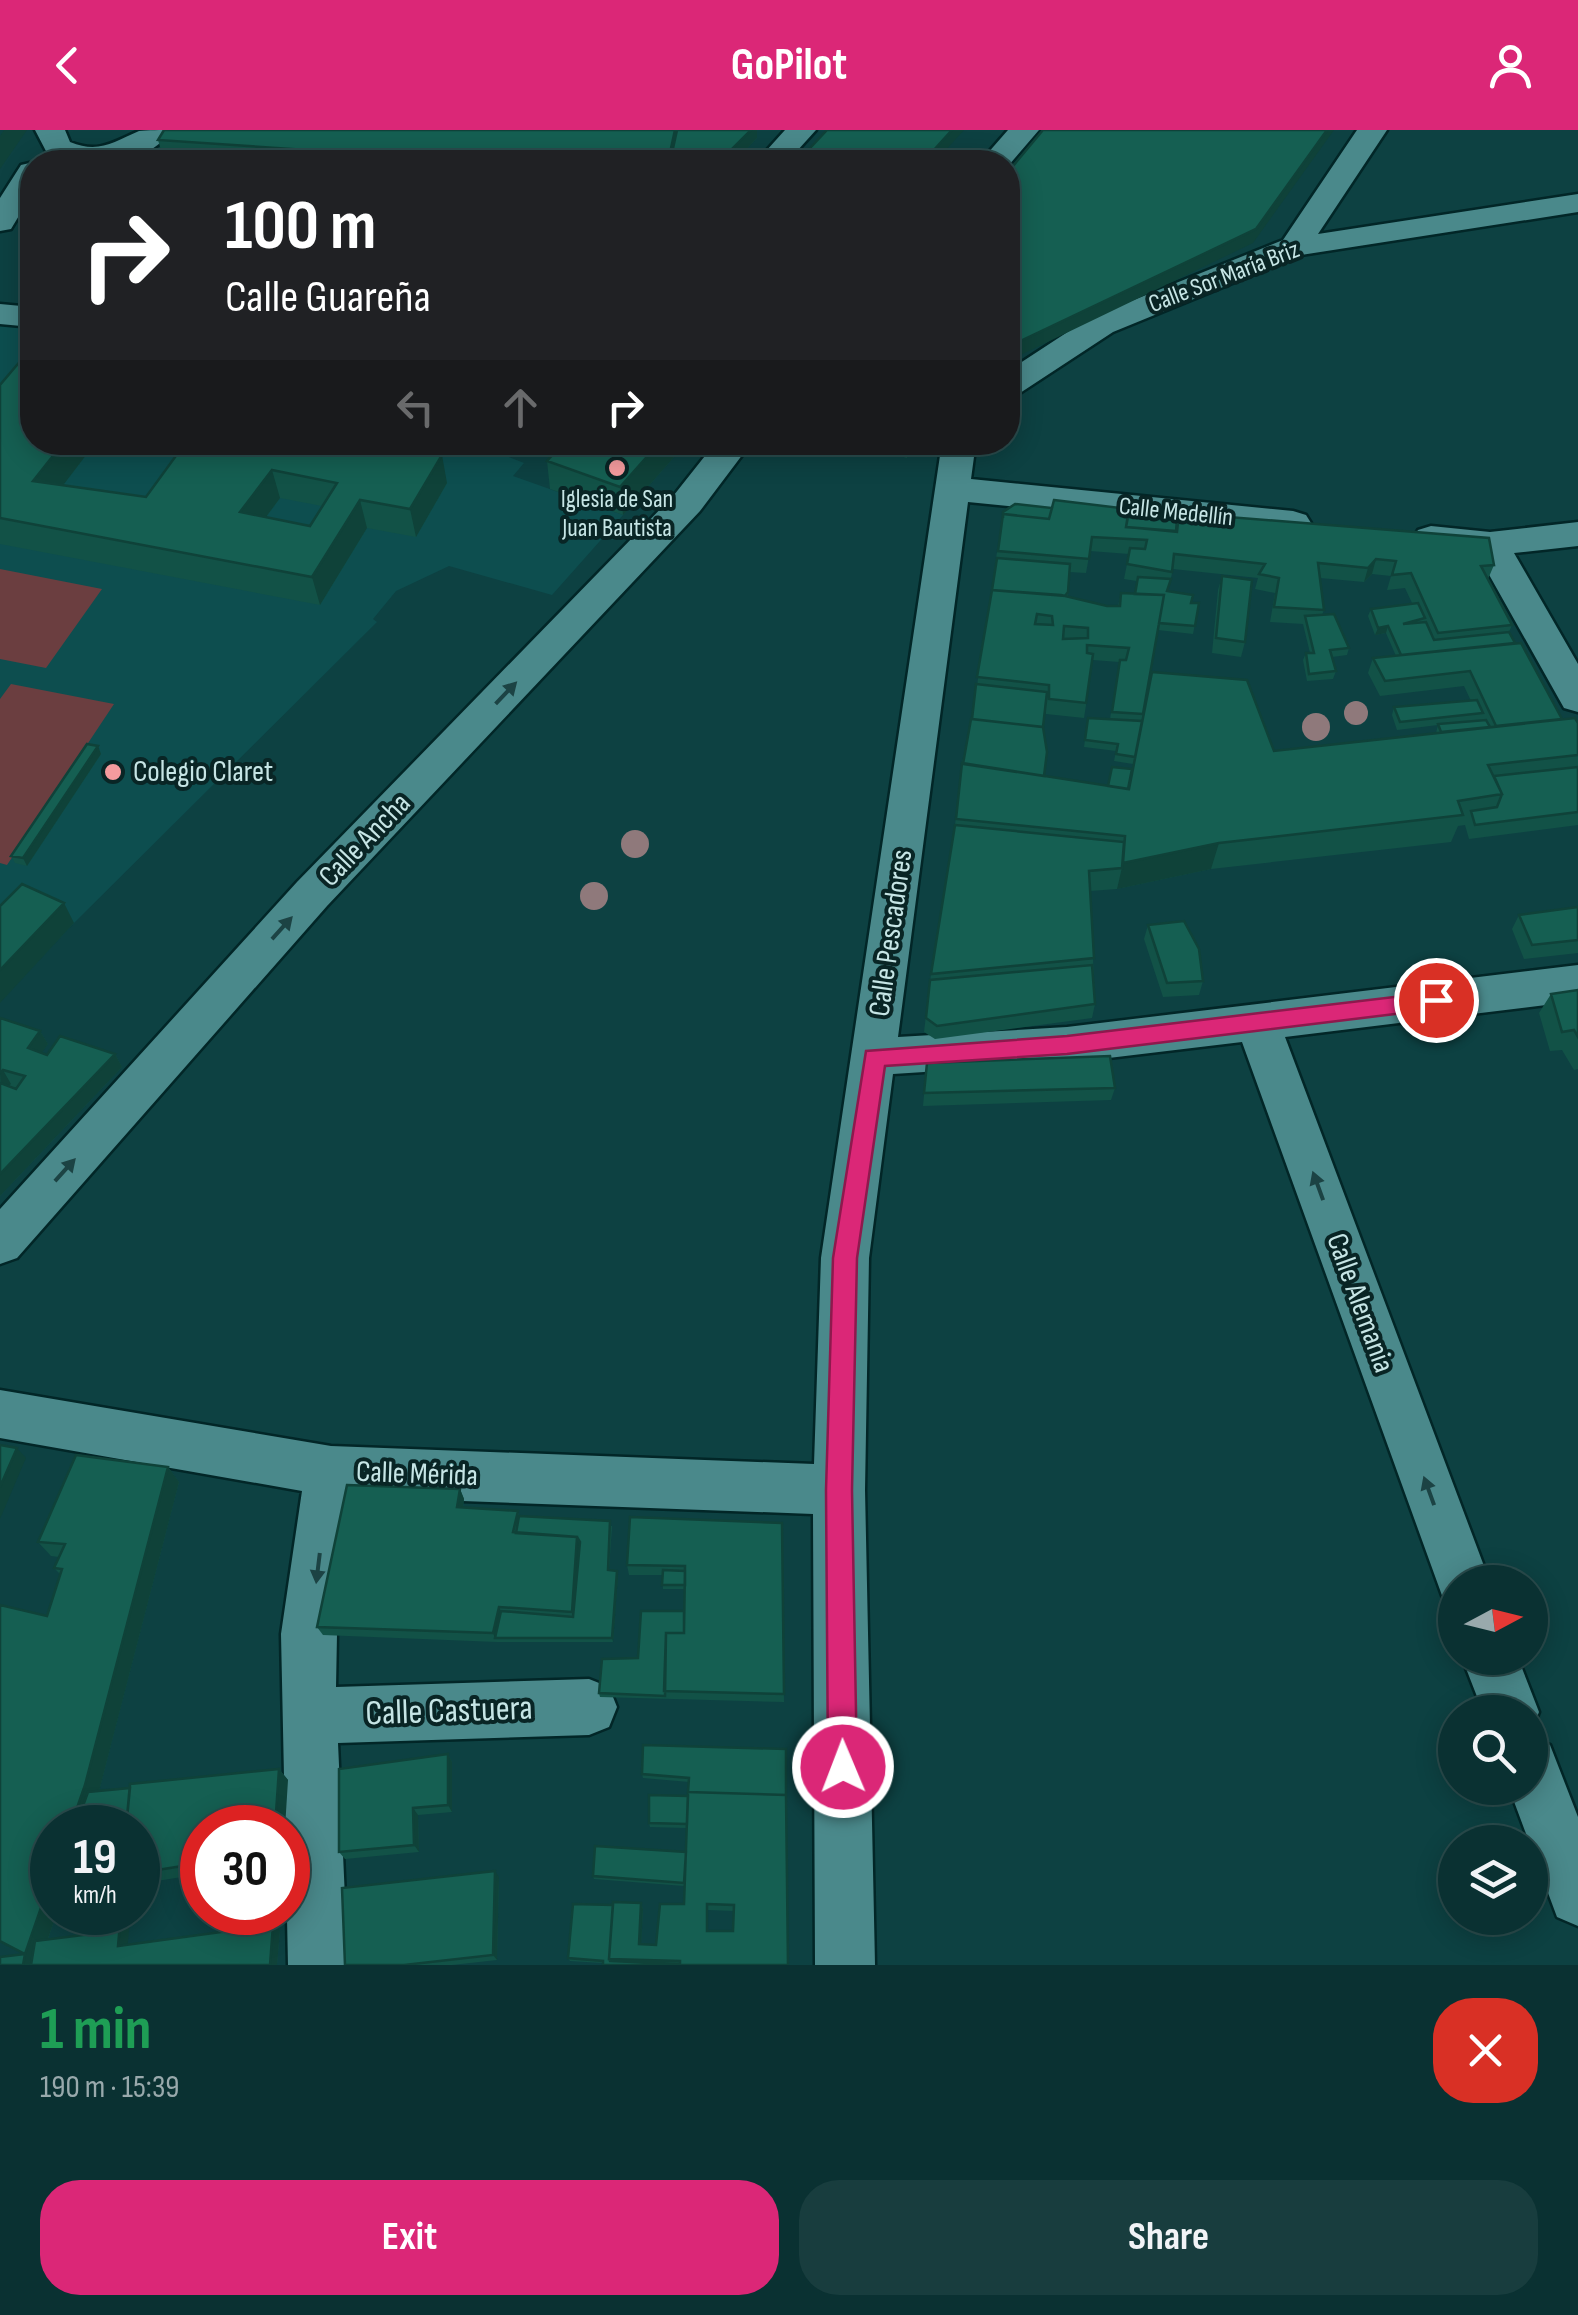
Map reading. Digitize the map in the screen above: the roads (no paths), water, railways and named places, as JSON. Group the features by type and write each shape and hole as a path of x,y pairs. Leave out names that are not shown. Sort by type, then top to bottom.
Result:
{"street":[{"path":"133,150 158,130"},
{"path":"782,150 800,130"},
{"path":"985,148 1024,130"},
{"path":"1294,247 1372,130"},
{"path":"0,222 20,190"},
{"name":"Calle Sor María Briz","path":"1020,378 1101,324 1294,247 1576,206"},
{"name":"Calle Ancha","path":"0,1242 312,894 687,503 725,455"},
{"name":"Calle Pescadores","path":"845,1965 839,1490 845,1258 957,455"},
{"name":"Calle Medellín","path":"952,489 1335,528"},
{"path":"1393,534 1490,544 1578,534"},
{"path":"1490,544 1578,698"},
{"path":"874,1058 1067,1045 1578,982"},
{"name":"Calle Alemania","path":"1258,1023 1457,1565"},
{"name":"Calle Mérida","path":"0,1414 330,1471 839,1490"},
{"path":"318,1965 308,1716 309,1634 330,1471"},
{"name":"Calle Castuera","path":"308,1716 589,1707"},
{"path":"1545,1805 1577,1892"}],"place":[{"name":"Iglesia de San Juan Bautista","path":"617,468"},
{"name":"Colegio Claret","path":"113,772"}]}
